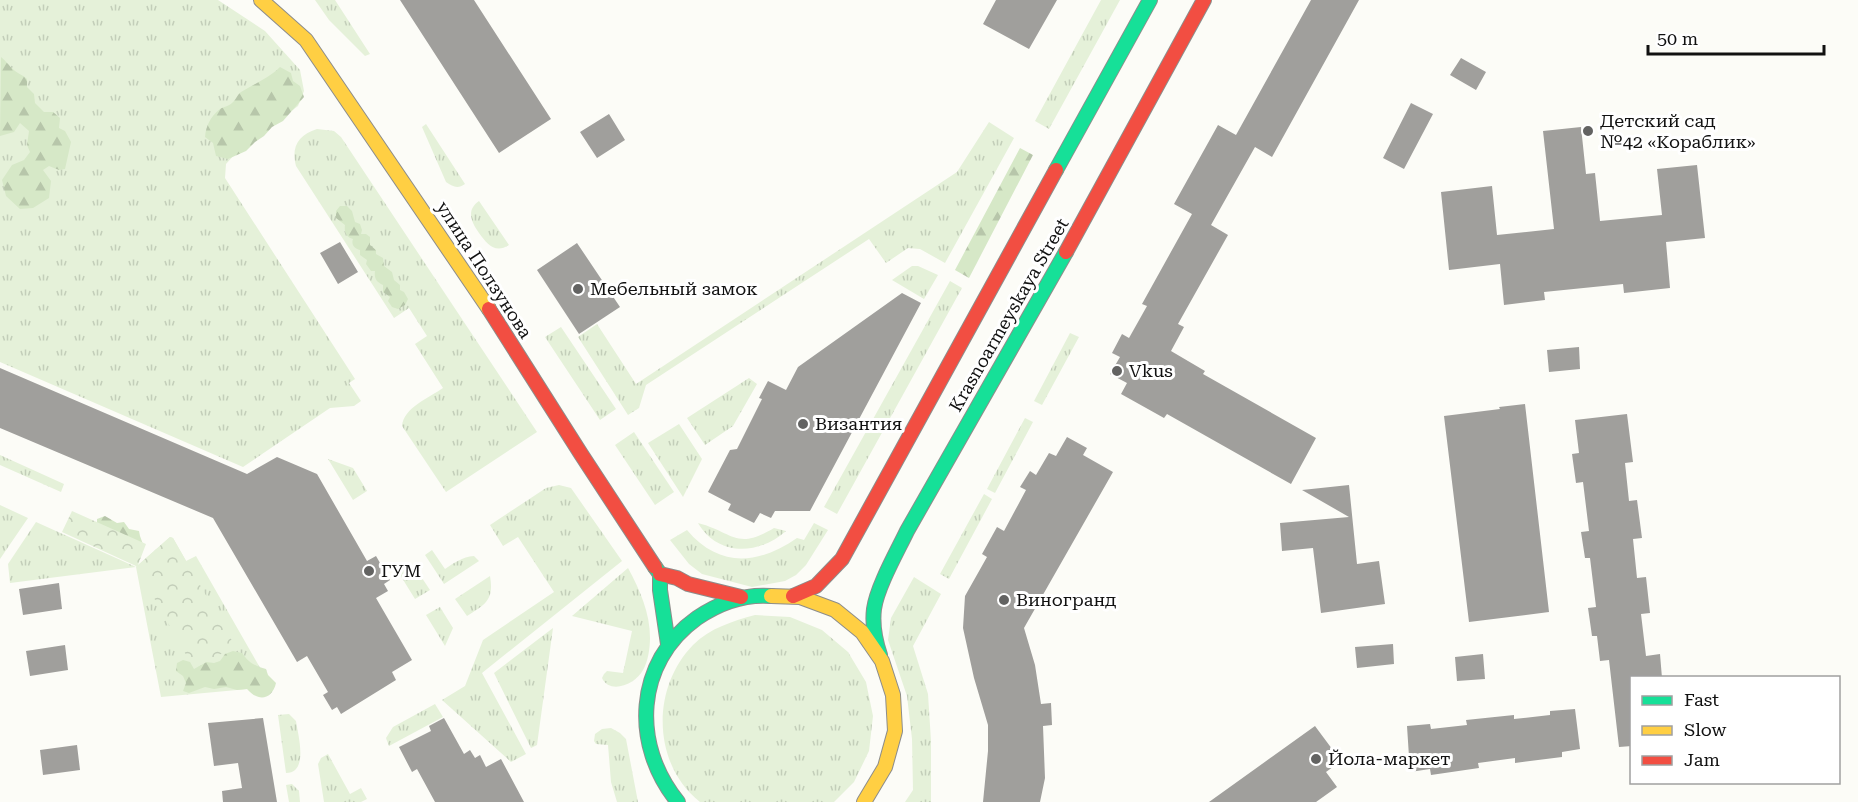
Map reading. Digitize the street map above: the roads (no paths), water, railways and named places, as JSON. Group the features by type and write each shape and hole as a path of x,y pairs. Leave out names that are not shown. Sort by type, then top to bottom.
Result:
{"main road":[{"name":"улица Ползунова","path":"261,0 306,40 473,284 660,574 660,590 668,644"},
{"name":"Krasnoarmeyskaya Street","path":"794,596 816,586 842,559 1150,0"},
{"name":"Krasnoarmeyskaya Street","path":"880,655 874,636 874,608 885,577 907,531 1039,300 1204,0"},
{"path":"660,574 677,578 688,584 741,597"},
{"path":"678,802 669,797 651,757 646,733 646,709 652,679 668,644 694,620 716,606 741,597 767,594 794,596 819,603 843,616 864,634 880,655 890,677 897,724 886,770 864,802"}],"place":[{"name":"Детский сад №42 «Кораблик»","path":"1588,131"},
{"name":"Мебельный замок","path":"578,289"},
{"name":"Vkus","path":"1117,371"},
{"name":"Византия","path":"803,424"},
{"name":"ГУМ","path":"369,571"},
{"name":"Виногранд","path":"1004,600"},
{"name":"Йола-маркет","path":"1316,759"}]}
